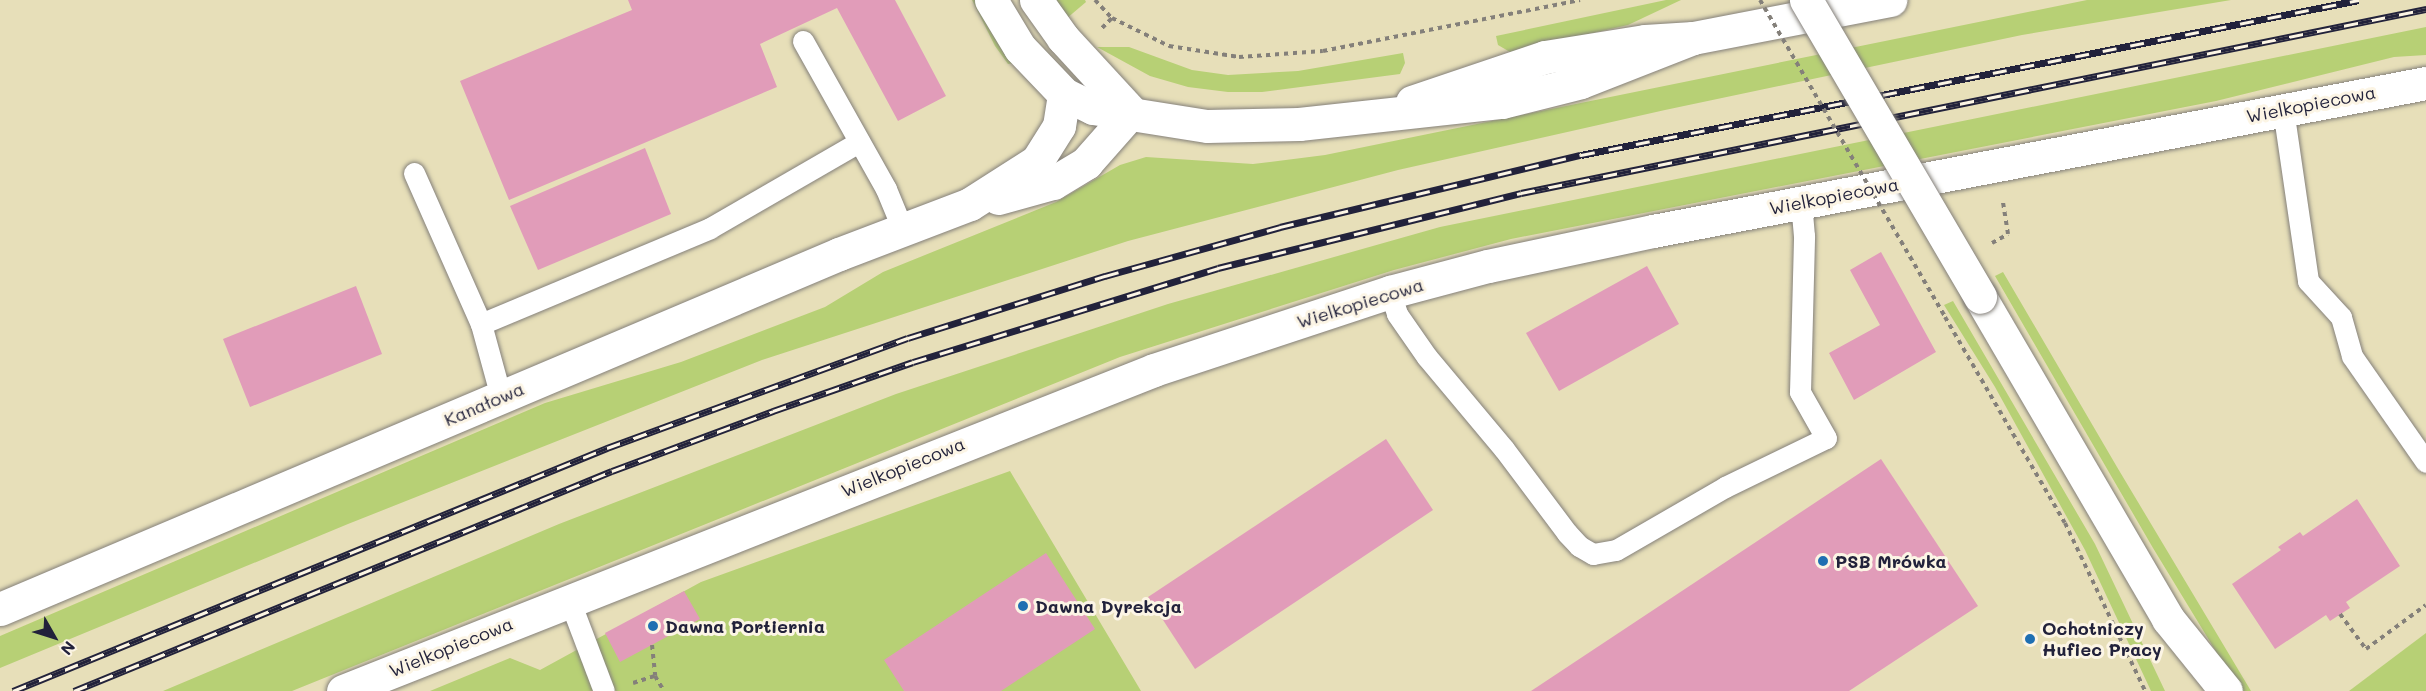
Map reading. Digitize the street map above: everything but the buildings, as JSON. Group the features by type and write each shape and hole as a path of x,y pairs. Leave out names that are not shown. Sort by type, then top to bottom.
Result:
{"street":[{"path":"991,0 1020,48 1064,94 1093,108 1131,112 1171,122 1240,126 1380,114 1545,57 1645,41 1693,38 1890,0"},
{"path":"1036,0 1082,58 1131,112"},
{"path":"1806,0 2168,619 2226,691"},
{"name":"Wielkopiecowa","path":"343,691 569,599 1154,370 1390,292 1488,266 1801,202 2426,82"},
{"name":"Kanałowa","path":"970,204 1008,183 1037,161 1051,144 1063,113 1064,94"},
{"name":"Kanałowa","path":"1051,144 1092,119 1131,112"},
{"name":"Kanałowa","path":"0,609 903,230 970,204 1053,183 1086,164 1131,112"},
{"path":"2168,619 2196,691"}],"lane":[{"path":"803,42 859,142 903,230"},
{"path":"2283,110 2308,281 2341,317 2352,356 2426,462"},
{"path":"481,324 710,228 859,142"},
{"path":"414,173 481,324 501,397"},
{"path":"1390,292 1397,314 1427,357 1504,449 1567,533 1579,546 1593,554 1616,550 1725,487 1826,438 1800,392 1804,236 1801,202"},
{"path":"569,599 613,689"}],"path":[{"path":"1095,0 1112,18 1169,45 1239,57 1323,51 1580,0"},
{"path":"1760,0 2065,523 2145,691"},
{"path":"1992,243 2008,234 2000,202 2012,200"},
{"path":"2340,614 2366,649 2426,605"},
{"path":"652,645 655,676 664,691"},
{"path":"613,689 655,676"}],"green space":[{"path":"972,0 978,0 1015,63 1008,64 995,46"},
{"path":"1053,0 1085,0 1086,2 1066,19"},
{"path":"1666,0 1681,0 1628,25 1510,52 1498,45 1496,36"},
{"path":"2087,0 2231,0 2022,35 1665,110 1398,170 1128,241 762,360 348,524 0,668 0,636 545,403 681,362 825,307 883,272 1056,202 1120,165 1146,157 1253,164 1325,155"},
{"path":"2426,27 2426,55 2394,57 2216,101 1511,239 1394,270 1120,357 292,691 163,691 559,524 896,394 1168,304 1440,227"},
{"path":"1097,47 1129,47 1192,70 1228,75 1298,71 1403,53 1405,63 1400,74 1262,92 1228,92 1188,87 1150,76"},
{"path":"2003,272 2251,691 2240,691 2153,548 1995,276"},
{"path":"1953,301 2095,544 2165,691 2151,691 2085,550 1995,387 1944,305"},
{"path":"1010,471 1141,691 430,691 510,658 540,670 701,582"},
{"path":"2426,633 2426,691 2349,691"}],"railway":[{"path":"13,691 607,448 908,338 1105,276 1280,227 1581,155 2359,0"},
{"path":"74,691 612,471 773,411 913,362 1218,268 1521,193 2426,9"}],"place":[{"name":"PSB Mrówka","path":"1823,561"},
{"name":"Dawna Dyrekcja","path":"1023,606"},
{"name":"Dawna Portiernia","path":"653,626"},
{"name":"Ochotniczy Hufiec Pracy","path":"2030,639"}]}
